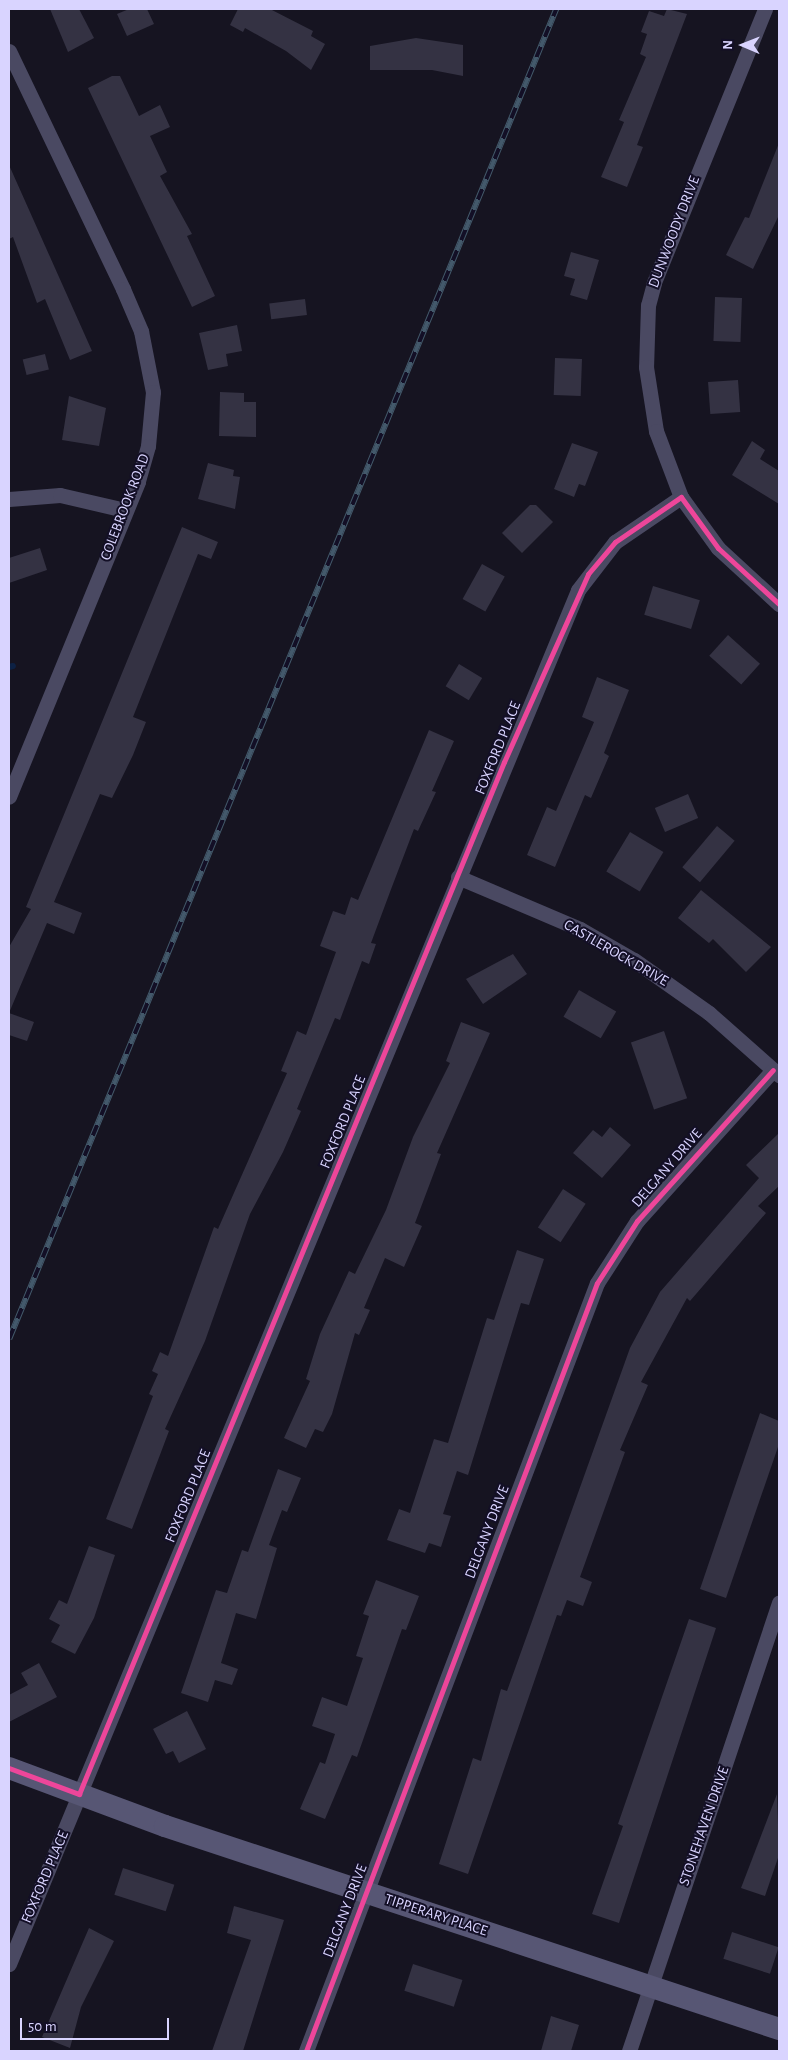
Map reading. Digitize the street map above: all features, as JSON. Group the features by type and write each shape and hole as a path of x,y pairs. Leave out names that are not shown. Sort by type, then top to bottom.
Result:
{"street":[{"name":"DUNWOODY DRIVE","path":"765,9 664,252 648,305 646,367 651,409 671,478 681,497 718,548 777,596"},
{"name":"COLEBROOK ROAD","path":"9,51 123,289 148,357 152,392 148,446 125,510 9,797"},
{"path":"9,499 60,495 125,510"},
{"name":"FOXFORD PLACE","path":"9,1964 578,590 615,542 681,497"},
{"name":"CASTLEROCK DRIVE","path":"458,877 580,929 634,960 709,1013 776,1072"},
{"name":"DELGANY DRIVE","path":"306,2051 597,1283 637,1221 776,1072"},
{"name":"STONEHAVEN DRIVE","path":"629,2051 779,1602"},
{"name":"TIPPERARY PLACE","path":"9,1768 79,1794 366,1892 779,2029"}],"building":[{"path":"50,9 79,9 94,38 68,52"},
{"path":"129,9 147,9 154,24 127,36 117,14"},
{"path":"238,9 270,9 313,31 311,36 325,44 311,70 286,51 245,28 243,32 230,25"},
{"path":"667,9 687,14 637,145 643,147 627,187 601,177 624,122 619,120 646,57 640,54 647,34 641,32 649,11 664,16"},
{"path":"416,38 463,45 463,76 432,70 370,70 370,46"},
{"path":"112,76 120,76 139,116 160,105 170,127 150,136 167,172 160,176 192,234 187,236 215,296 192,307 88,88"},
{"path":"779,143 779,215 753,269 726,255 745,217 749,218"},
{"path":"9,165 92,351 70,360 45,299 37,303 13,237 9,239"},
{"path":"571,252 599,260 587,300 570,295 575,279 564,276"},
{"path":"715,297 742,298 740,342 713,341"},
{"path":"305,299 307,315 271,319 269,303"},
{"path":"237,325 242,351 226,354 228,366 208,370 199,333"},
{"path":"45,354 49,370 27,375 23,360"},
{"path":"555,358 582,359 581,396 554,395"},
{"path":"738,380 740,412 710,414 708,382"},
{"path":"220,392 244,393 244,402 256,402 256,437 219,436"},
{"path":"69,396 106,408 99,446 62,440"},
{"path":"752,441 765,450 760,459 779,471 779,504 732,475"},
{"path":"572,443 598,452 585,486 579,484 574,497 554,489"},
{"path":"208,463 234,470 233,476 240,477 235,509 198,499"},
{"path":"530,505 536,505 553,522 522,553 502,533"},
{"path":"182,527 218,542 211,559 198,554 133,717 146,722 133,755 112,798 100,794 54,902 82,913 74,934 47,923 9,1013 9,947 31,909 26,907"},
{"path":"40,548 47,570 9,583 9,558"},
{"path":"482,564 505,577 485,612 463,599"},
{"path":"653,586 700,600 691,629 644,615"},
{"path":"728,635 760,664 741,685 709,656"},
{"path":"459,664 482,678 469,700 446,686"},
{"path":"597,677 629,690 604,753 609,756 591,798 585,795 555,867 527,855 547,807 556,811 594,722 582,717"},
{"path":"429,730 454,741 432,791 436,792 418,831 414,829 371,943 376,944 369,964 362,961 340,1020 335,1018 297,1109 301,1111 283,1152 250,1214 205,1341 165,1429 169,1431 132,1529 106,1519 153,1396 149,1394 158,1374 152,1371 160,1352 168,1356 214,1227 218,1229 287,1073 281,1071 297,1031 306,1035 336,952 320,946 333,911 345,915 351,897 358,900"},
{"path":"688,794 698,818 665,832 655,808"},
{"path":"717,826 735,841 700,882 682,867"},
{"path":"630,832 663,852 640,892 606,871"},
{"path":"701,890 771,947 746,972 713,939 709,943 678,918"},
{"path":"513,954 527,974 483,1004 466,979"},
{"path":"579,990 616,1011 601,1038 564,1017"},
{"path":"9,1013 34,1022 27,1041 9,1035"},
{"path":"461,1022 490,1033 437,1153 441,1154 415,1223 422,1226 404,1267 385,1258 364,1308 370,1310 359,1335 355,1333 332,1414 323,1432 315,1429 306,1448 284,1438 310,1381 306,1379 320,1334 349,1271 355,1274 386,1210 413,1137 450,1063 446,1061"},
{"path":"664,1031 687,1098 654,1110 631,1042"},
{"path":"610,1127 631,1145 602,1178 573,1153 593,1130 602,1137"},
{"path":"779,1133 779,1186 758,1206 766,1213 690,1301 687,1298 641,1382 648,1385 620,1450 625,1452 580,1577 592,1582 583,1606 567,1600 561,1616 557,1615 468,1874 439,1864 473,1758 481,1761 501,1689 507,1691 630,1348 660,1292 759,1178 746,1165"},
{"path":"563,1189 586,1204 561,1242 538,1228"},
{"path":"517,1250 544,1259 529,1305 521,1303 468,1475 457,1471 443,1514 451,1516 441,1547 429,1543 425,1553 387,1540 399,1509 410,1513 434,1439 448,1443 487,1318 494,1320"},
{"path":"760,1413 779,1421 779,1444 726,1598 700,1589"},
{"path":"278,1469 301,1478 287,1512 282,1510 269,1545 277,1548 256,1619 236,1613 221,1663 238,1669 232,1685 215,1680 208,1702 181,1693 216,1590 227,1593 242,1550 248,1552"},
{"path":"89,1546 115,1555 94,1618 75,1654 51,1642 60,1625 49,1619 59,1600 67,1604"},
{"path":"376,1580 419,1596 406,1630 402,1629 357,1757 352,1755 325,1819 300,1809 320,1762 325,1764 335,1734 312,1726 322,1697 347,1706 363,1658 356,1656 369,1616 363,1614"},
{"path":"689,1619 716,1628 619,1923 592,1914 623,1826 618,1824"},
{"path":"39,1663 57,1697 9,1722 9,1695 28,1685 21,1673"},
{"path":"187,1711 206,1749 179,1763 173,1751 166,1754 153,1729"},
{"path":"777,1794 779,1855 765,1896 741,1888"},
{"path":"123,1868 174,1885 166,1911 114,1895"},
{"path":"234,1906 284,1920 243,2051 212,2051 251,1940 227,1933"},
{"path":"89,1928 114,1941 81,2007 70,2048 42,2037"},
{"path":"732,1932 779,1947 770,1974 723,1959"},
{"path":"413,1964 462,1980 454,2007 404,1991"},
{"path":"551,2016 579,2025 571,2051 541,2051"}],"waterway":[{"path":"9,667 13,666"}],"railway":[{"path":"9,1339 556,9"}],"cycle path":[{"path":"9,1768 79,1794 504,762 588,574 615,542 681,497 718,548 779,604"},
{"path":"306,2051 597,1283 637,1221 773,1070"}]}
